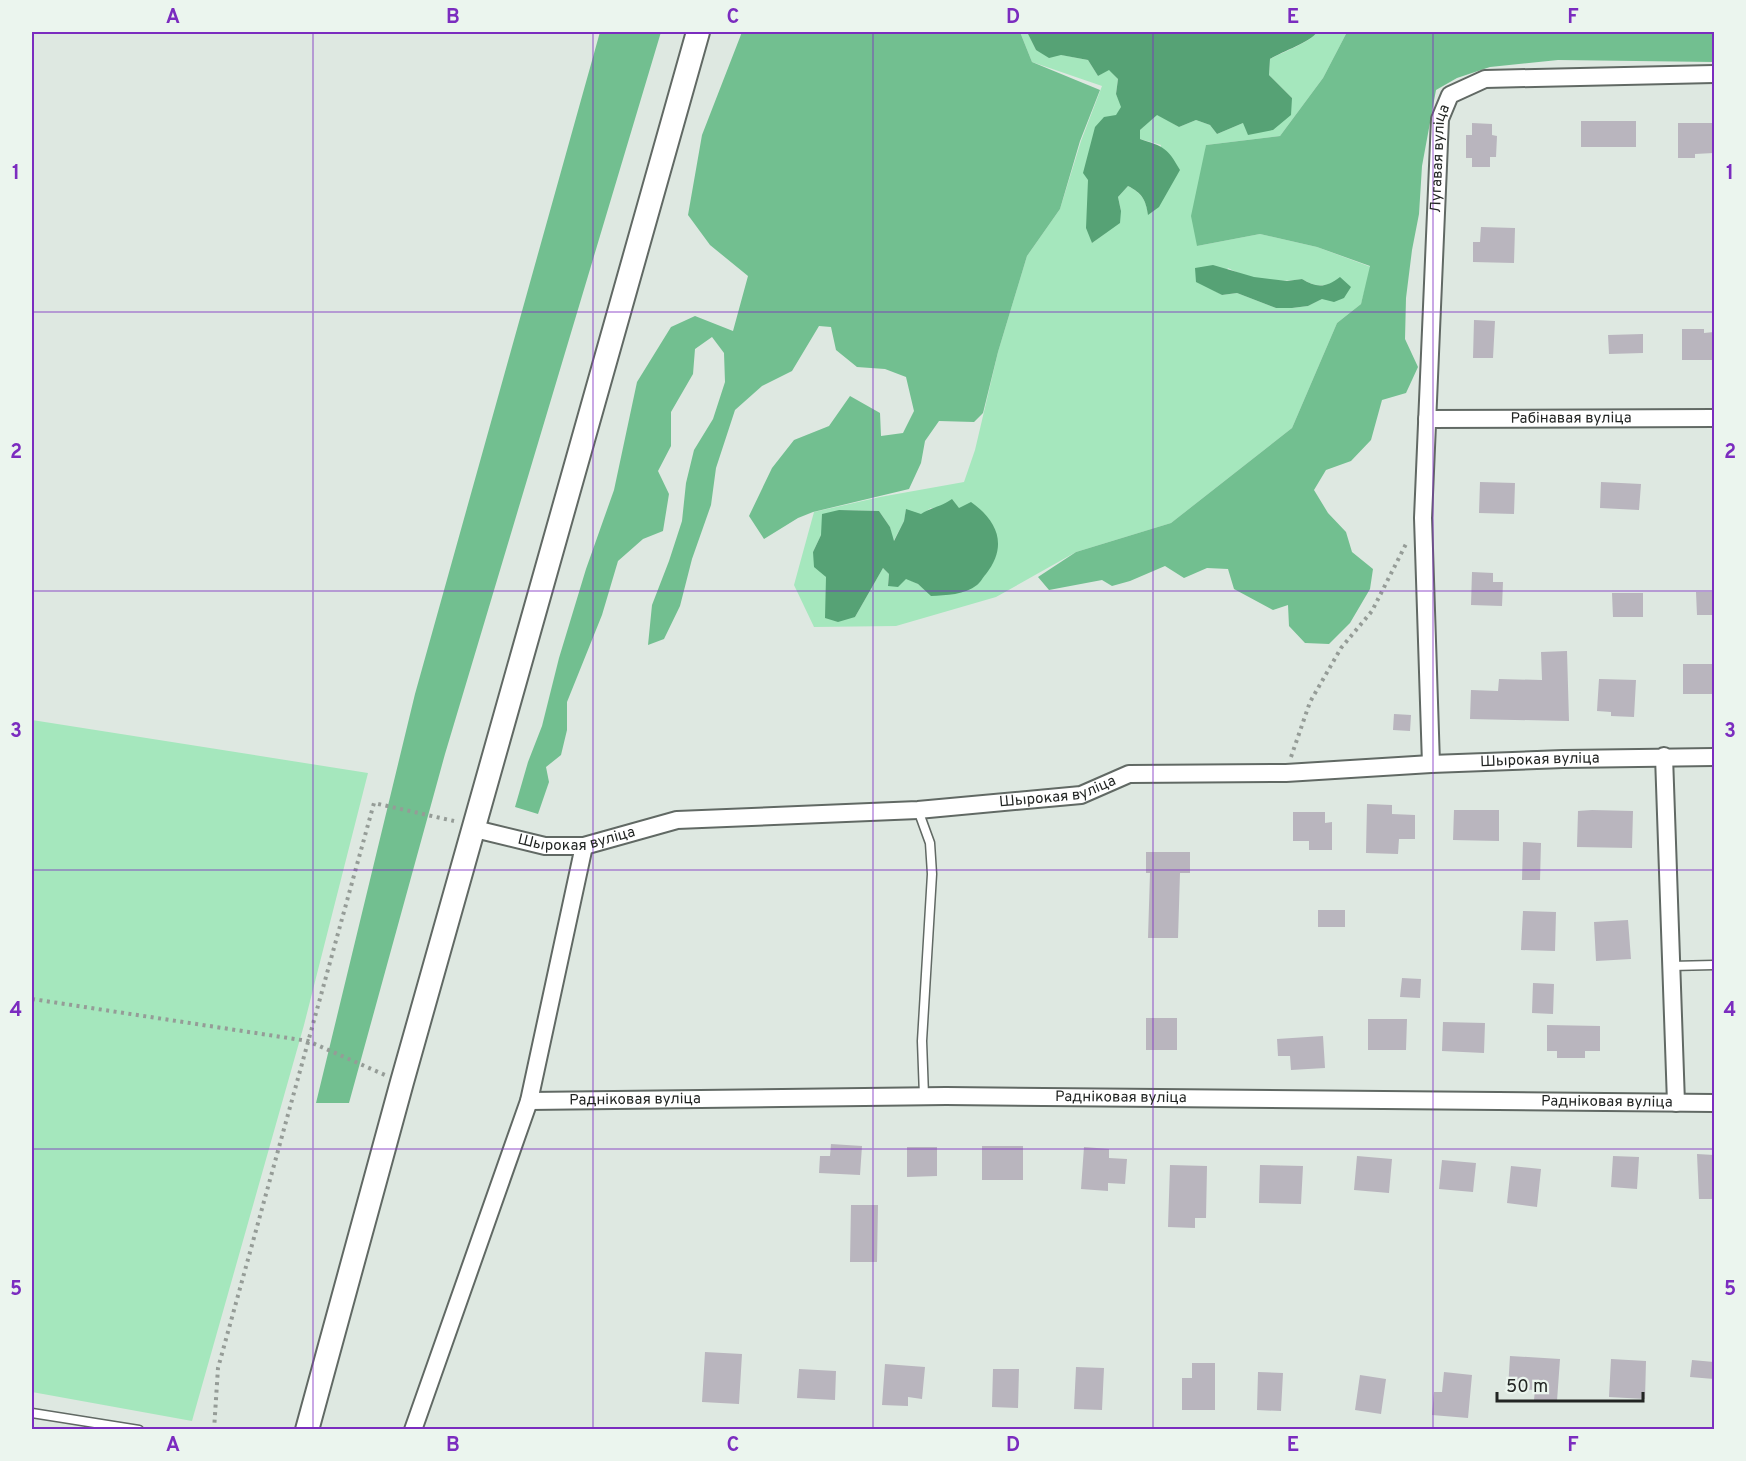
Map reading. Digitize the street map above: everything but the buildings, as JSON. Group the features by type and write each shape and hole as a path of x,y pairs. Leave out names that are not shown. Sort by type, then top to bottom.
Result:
{"main road":[{"path":"307,1430 402,1082 698,32"}],"street":[{"name":"Лугавая вуліца","path":"1431,764 1423,518 1440,119 1450,95 1485,79 1714,74"},
{"name":"Рабінавая вуліца","path":"1427,419 1714,418"},
{"name":"Шырокая вуліца","path":"474,829 545,846 584,846 677,820 918,810 1081,795 1129,774 1286,773 1431,764 1664,756 1714,757"},
{"path":"1664,756 1676,1103"},
{"path":"413,1430 530,1101 584,846"},
{"name":"Радніковая вуліца","path":"530,1101 924,1096 1714,1103"}],"lane":[{"path":"918,810 930,843 932,874 922,1041 924,1096"},
{"path":"1671,966 1714,966"},
{"path":"32,1413 139,1430"}],"path":[{"path":"1286,773 1310,702 1341,648 1372,611 1402,550 1423,518"},
{"path":"214,1430 218,1368 374,803 448,819 474,829"},
{"path":"32,999 308,1041 402,1082"}],"shaded area":[{"path":"600,32 661,32 445,754 349,1103 316,1103 415,694"},
{"path":"742,32 1020,32 1032,62 1100,90 1080,141 1060,209 1027,256 998,352 983,413 974,422 939,421 925,441 921,463 909,489 813,512 798,518 764,539 749,516 772,468 794,440 829,426 850,396 880,413 881,436 903,433 914,411 906,377 885,369 857,367 836,350 831,327 819,326 792,371 762,386 735,410 716,468 711,505 692,559 680,606 664,639 648,645 652,605 682,521 686,483 694,450 713,419 725,382 724,353 712,337 695,349 693,374 671,412 671,446 658,471 669,494 663,531 643,539 618,561 602,615 567,702 567,730 561,755 546,767 549,782 538,814 515,807 528,762 542,726 559,658 586,569 614,490 637,382 671,327 695,316 733,331 748,276 710,245 688,215 702,135"},
{"path":"1020,32 1027,32 1036,50 1088,60 1098,76 1109,69 1118,79 1116,94 1122,107 1088,180 1092,243 1104,234 1121,211 1118,197 1128,186 1142,197 1148,214 1161,145 1140,139 1140,130 1157,114 1179,127 1196,120 1210,125 1217,134 1243,123 1292,98 1269,75 1270,59 1303,43 1317,32 1347,32 1323,78 1280,136 1206,145 1197,246 1260,234 1317,247 1371,267 1361,304 1337,323 1292,428 1171,523 1076,552 996,597 896,626 814,627 794,585 814,512 964,482 975,450 998,352 1027,256 1060,209 1081,141 1102,86 1032,62","holes":["1228,268 1264,280 1302,279 1321,285 1333,283 1322,299 1308,306 1276,308 1237,293 1222,295 1215,291","931,508 959,508 931,595 906,578 888,585 889,574 883,568 855,617 826,577 813,552 821,535 839,510 879,511 890,527 893,542 904,521 906,510 921,515"]},
{"path":"1027,32 1317,32 1303,43 1270,59 1269,75 1292,98 1291,115 1273,130 1248,135 1243,123 1217,134 1210,125 1196,120 1179,127 1157,115 1140,130 1140,139 1164,149 1180,170 1159,207 1148,215 1142,198 1137,191 1128,186 1118,197 1121,211 1120,223 1092,243 1086,228 1088,180 1083,173 1095,127 1104,117 1116,115 1121,107 1116,94 1118,79 1109,70 1098,76 1088,60 1061,55 1049,58 1036,50"},
{"path":"1347,32 1714,32 1714,62 1558,60 1490,67 1457,78 1436,90 1422,166 1419,214 1406,298 1405,339 1418,367 1406,393 1382,400 1371,440 1351,461 1326,470 1314,490 1328,513 1346,532 1352,552 1373,569 1370,589 1350,623 1329,644 1305,643 1289,626 1288,605 1273,610 1234,589 1228,569 1207,568 1184,578 1165,566 1112,586 1102,580 1049,590 1038,577 1076,552 1171,523 1292,428 1337,323 1361,304 1370,266 1317,247 1260,234 1197,246 1191,216 1206,145 1280,136 1323,78"},
{"path":"1213,265 1254,277 1287,281 1302,279 1321,286 1340,277 1351,287 1344,298 1334,302 1322,299 1308,306 1276,308 1237,293 1222,295 1196,282 1195,268"},
{"path":"952,499 959,508 971,502 980,509 988,517 997,535 997,554 993,564 978,584 961,593 931,596 918,584 906,579 898,587 888,586 889,574 883,568 855,617 838,622 825,618 826,577 814,567 813,552 821,535 822,514 839,510 879,511 890,527 894,541 904,521 906,509 921,514"},
{"path":"32,720 368,773 304,1025 192,1421 32,1392"}]}
